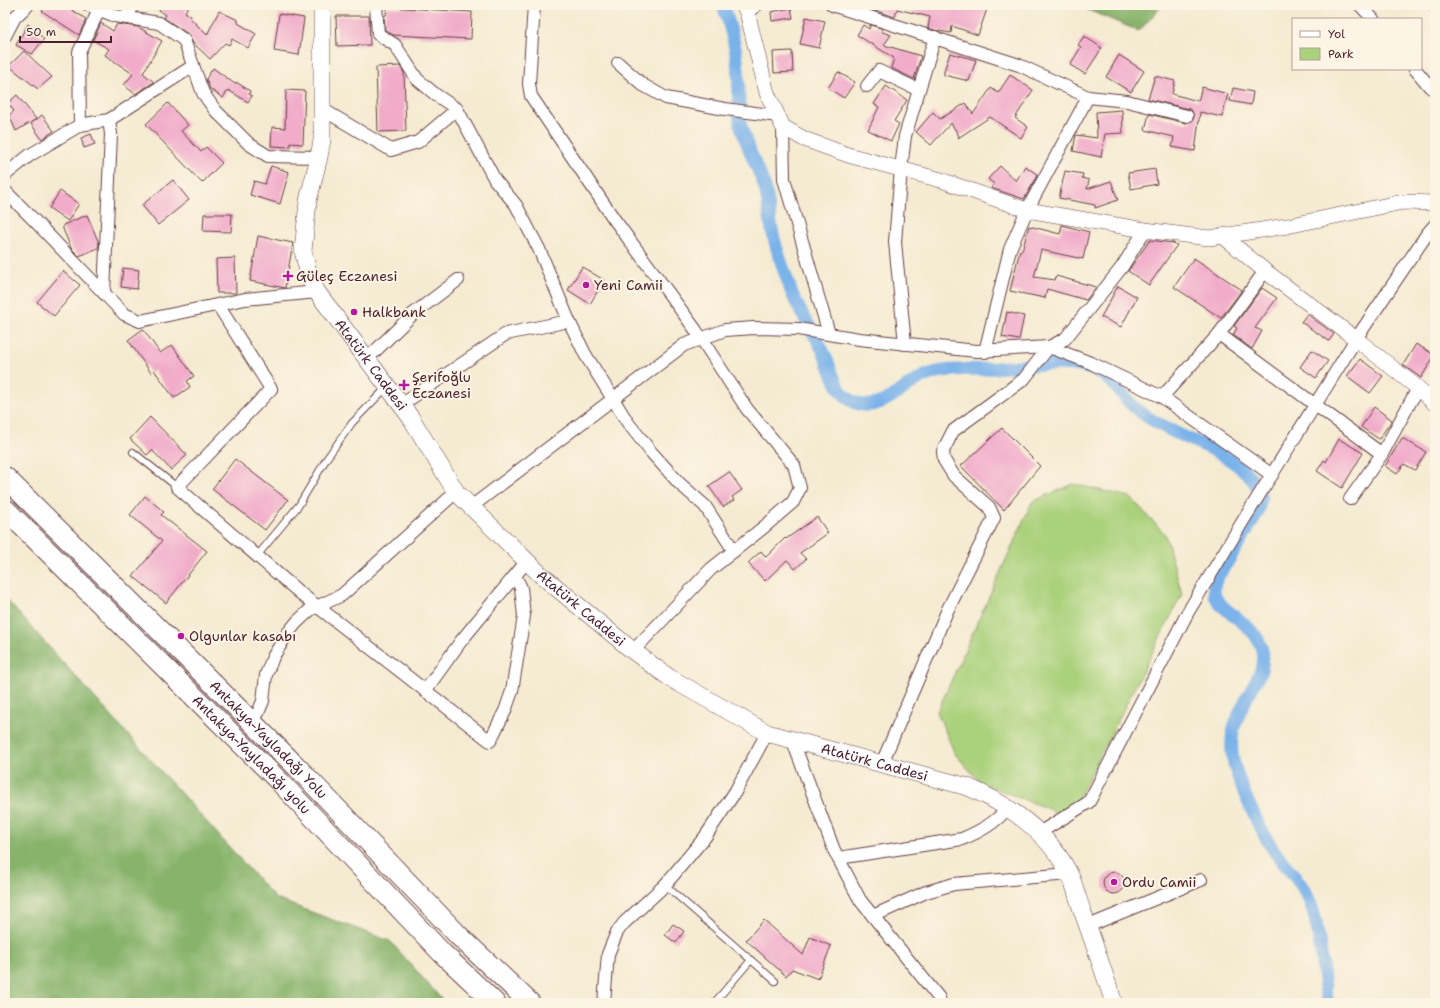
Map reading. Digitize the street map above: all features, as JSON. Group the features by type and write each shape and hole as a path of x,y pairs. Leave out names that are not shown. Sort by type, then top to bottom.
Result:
{"highway":[{"name":"Antakya-Yayladağı Yolu","path":"5,477 355,826 459,936 530,1003"},
{"name":"Antakya-Yayladağı yolu","path":"5,509 280,782 442,953 495,1003"}],"main road":[{"name":"Atatürk Caddesi","path":"322,5 322,140 320,157 308,201 303,251 310,279 317,292 411,418 456,492 540,574 633,651 670,678 767,733 968,787 988,796 1008,808 1039,833 1060,858 1069,874 1114,1003"}],"street":[{"path":"5,36 15,18 28,5"},
{"path":"127,18 133,5"},
{"path":"376,5 378,34 395,45 417,79 436,95 457,109 495,180 516,205 539,249 569,321 585,354 628,423 652,454 679,483 705,506 734,551"},
{"path":"534,5 529,84 531,96 614,219 701,338 747,409 794,465 800,488 793,502 711,569 633,651"},
{"path":"832,5 1019,65 1088,97 1127,101 1186,116"},
{"path":"1360,5 1372,18"},
{"path":"80,125 79,52 93,7 115,16 159,24 184,40 203,93 215,110 249,144 268,156 320,157"},
{"path":"749,7 767,93 780,121 784,179 825,333"},
{"path":"905,344 895,242 901,169 905,136 935,37"},
{"path":"618,64 643,85 666,98 725,109 751,112 780,121 804,139 848,154 941,180 1027,210 1145,230 1208,238 1287,226 1403,202 1435,203"},
{"path":"5,175 30,155 80,125 109,120 193,66"},
{"path":"1416,70 1430,87 1435,90"},
{"path":"867,86 879,71 919,90"},
{"path":"985,352 1010,248 1027,210 1088,97"},
{"path":"322,109 391,150 418,142 457,109"},
{"path":"104,293 111,134 109,120"},
{"path":"5,192 124,314 140,321 245,299 317,292"},
{"path":"471,507 684,345 725,330 754,328 798,329 859,339 985,352 1049,347 1065,339 1122,267 1145,230"},
{"path":"1039,833 1089,802 1188,612 1356,339 1432,234"},
{"path":"1223,236 1265,271 1356,339 1418,388 1435,404"},
{"path":"1162,397 1219,334 1265,271"},
{"path":"367,359 413,314 458,280"},
{"path":"218,305 271,389 177,487 319,607 490,742 505,711 512,691 524,616 521,588 514,576"},
{"path":"401,405 506,334 569,321"},
{"path":"1219,334 1382,454"},
{"path":"882,763 948,609 994,518 989,507 954,476 944,460 943,451 953,432 1024,379 1049,347"},
{"path":"1049,347 1090,363 1162,397 1272,475"},
{"path":"1350,499 1382,454 1418,388"},
{"path":"252,722 263,701 266,675 272,657 279,645 297,622 310,610 342,595 456,492"},
{"path":"425,691 461,641 527,561"},
{"path":"604,1003 608,954 612,942 624,923 666,885 705,838 735,792 767,733"},
{"path":"792,739 834,850 860,900 938,998 940,1003"},
{"path":"838,858 962,839 978,833 991,825 1008,808"},
{"path":"873,916 926,892 954,884 1069,874"},
{"path":"1088,926 1201,880"},
{"path":"442,953 488,1003"}],"lane":[{"path":"257,556 299,505 327,458 352,423 387,387"},
{"path":"133,452 177,487"},
{"path":"666,885 775,981"},
{"path":"714,1003 751,960"}],"green space":[{"path":"1076,5 1163,5 1139,31"},
{"path":"1073,484 1130,497 1165,534 1182,594 1069,817 981,783 955,754 937,712 1032,502"},
{"path":"5,598 276,899 390,941 445,1003 5,1003"}],"building":[{"path":"47,5 64,5 86,19 79,35 42,11"},
{"path":"152,5 189,5 185,12 191,16 190,18 207,35 219,11 238,20 238,23 256,34 248,48 232,39 229,45 225,43 210,59 193,43 188,34 164,18 166,15"},
{"path":"874,5 936,5 964,10 966,5 975,5 987,9 978,35 952,26 951,33 934,30 928,28 930,17 897,9 895,17 873,10"},
{"path":"387,7 472,12 471,39 393,35 385,30 384,16 386,15"},
{"path":"791,8 793,18 772,21 771,12"},
{"path":"279,14 304,18 299,55 274,51"},
{"path":"336,16 369,16 370,45 337,46"},
{"path":"806,17 825,21 819,48 800,44"},
{"path":"101,23 113,31 117,24 138,27 162,41 143,73 154,82 135,94 124,85 133,74 105,55 109,49 93,40"},
{"path":"28,24 44,39 32,54 16,45"},
{"path":"863,25 869,29 870,25 881,28 882,32 891,35 884,45 921,56 914,79 891,68 894,58 857,35"},
{"path":"1084,36 1102,48 1085,74 1070,65 1081,47 1078,45"},
{"path":"24,51 52,77 38,89 9,66"},
{"path":"792,51 793,72 774,73 773,52"},
{"path":"950,53 976,60 969,81 944,75"},
{"path":"1119,55 1144,71 1131,92 1106,77"},
{"path":"400,66 404,73 406,131 378,132 376,67"},
{"path":"213,68 235,84 236,82 250,91 249,94 252,96 248,102 228,90 223,98 210,89 206,79"},
{"path":"838,72 855,82 844,98 828,88"},
{"path":"1010,75 1033,90 1015,118 1028,127 1021,138 990,117 958,138 959,136 951,123 931,145 916,132 933,112 940,119 966,103 973,114 991,88 998,93"},
{"path":"1155,76 1175,81 1172,94 1198,101 1202,87 1228,94 1222,117 1200,112 1195,151 1172,147 1174,137 1145,130 1149,114 1186,123 1192,121 1194,117 1192,111 1189,109 1148,99"},
{"path":"886,86 907,100 894,121 899,124 891,141 868,130 879,107 874,104"},
{"path":"1233,88 1253,92 1251,105 1230,101"},
{"path":"286,90 305,91 303,144 290,143 290,147 271,146 272,127 285,128"},
{"path":"17,95 36,119 16,131 9,115 14,111 8,103"},
{"path":"168,103 188,125 181,131 201,152 206,147 222,163 202,183 146,124"},
{"path":"1122,110 1123,133 1105,134 1101,157 1073,151 1076,135 1097,138 1096,112"},
{"path":"42,115 54,131 42,139 31,124"},
{"path":"91,134 95,144 84,148 81,138"},
{"path":"271,166 289,172 280,204 250,195 254,181 265,184"},
{"path":"1000,166 1016,181 1025,166 1038,175 1024,199 991,188 994,184 988,179"},
{"path":"1155,169 1157,184 1131,189 1128,173"},
{"path":"1065,171 1083,174 1082,178 1089,180 1087,189 1111,181 1118,200 1095,208 1095,205 1059,198"},
{"path":"173,180 189,200 158,225 142,205"},
{"path":"60,191 79,204 68,221 49,208"},
{"path":"204,214 232,214 231,232 203,231"},
{"path":"87,215 99,243 98,248 79,256 71,248 63,229 63,225"},
{"path":"1062,225 1089,232 1083,259 1041,250 1034,277 1055,280 1056,276 1096,287 1086,300 1047,289 1045,298 1010,291 1020,250 1022,251 1029,226 1060,234"},
{"path":"258,236 293,243 285,288 250,281"},
{"path":"1150,240 1173,243 1177,245 1149,285 1128,271"},
{"path":"235,258 236,293 217,293 216,259"},
{"path":"1194,258 1242,290 1221,318 1174,287"},
{"name":"Yeni Camii","path":"582,267 604,280 590,304 568,290"},
{"path":"123,268 139,270 137,289 121,287"},
{"path":"63,271 80,285 54,316 37,302"},
{"path":"1118,286 1137,297 1121,327 1101,317"},
{"path":"1262,288 1277,298 1255,328 1262,331 1252,349 1233,335 1237,328 1234,326"},
{"path":"1007,312 1024,316 1019,340 1002,337"},
{"path":"1307,314 1334,334 1329,341 1301,322"},
{"path":"143,329 160,353 172,345 194,376 187,381 190,387 174,398 154,370 151,373 128,340"},
{"path":"1416,344 1435,355 1421,378 1403,365"},
{"path":"1312,350 1328,361 1316,378 1300,367"},
{"path":"1360,359 1383,376 1370,393 1347,376"},
{"path":"1374,407 1392,420 1379,439 1361,427"},
{"path":"150,417 187,455 171,470 152,450 147,455 130,439"},
{"path":"1002,428 1040,466 1004,510 961,466"},
{"path":"1402,438 1426,452 1415,470 1404,464 1397,474 1385,466"},
{"path":"1339,439 1363,453 1342,488 1317,471 1324,460 1326,462"},
{"path":"235,459 288,500 265,530 212,489"},
{"path":"729,472 742,490 732,497 734,500 723,507 709,486"},
{"path":"145,496 164,512 161,515 207,551 166,603 133,576 162,541 130,515"},
{"path":"817,517 828,533 800,553 806,559 795,569 787,560 765,581 748,563 761,551 766,557 785,538 786,539"},
{"name":"Ordu Camii","path":"1114,872 1122,875 1125,883 1122,891 1114,894 1106,891 1103,883 1106,875"},
{"path":"764,920 803,955 810,937 831,946 818,979 792,969 786,976 746,940"},
{"path":"673,924 684,931 676,943 665,935"}],"waterway":[{"path":"723,5 735,46 739,78 739,112 741,126 764,185 777,248 791,291 825,355 836,382 849,399 856,403 874,405 892,397 917,380 932,373 939,372 1038,364 1064,364 1086,367 1105,377 1135,408 1154,421 1211,449 1237,465 1252,479 1257,487 1260,495 1257,513 1219,575 1214,587 1216,597 1222,605 1251,630 1259,641 1263,654 1261,670 1236,720 1232,737 1232,755 1241,785 1263,833 1275,852 1303,888 1311,905 1318,932 1328,1003"}],"place":[{"name":"Güleç Eczanesi","path":"288,276"},
{"name":"Yeni Camii","path":"586,285"},
{"name":"Halkbank","path":"354,312"},
{"name":"Şerifoğlu Eczanesi","path":"404,385"},
{"name":"Olgunlar kasabı","path":"181,636"},
{"name":"Ordu Camii","path":"1114,882"}]}
